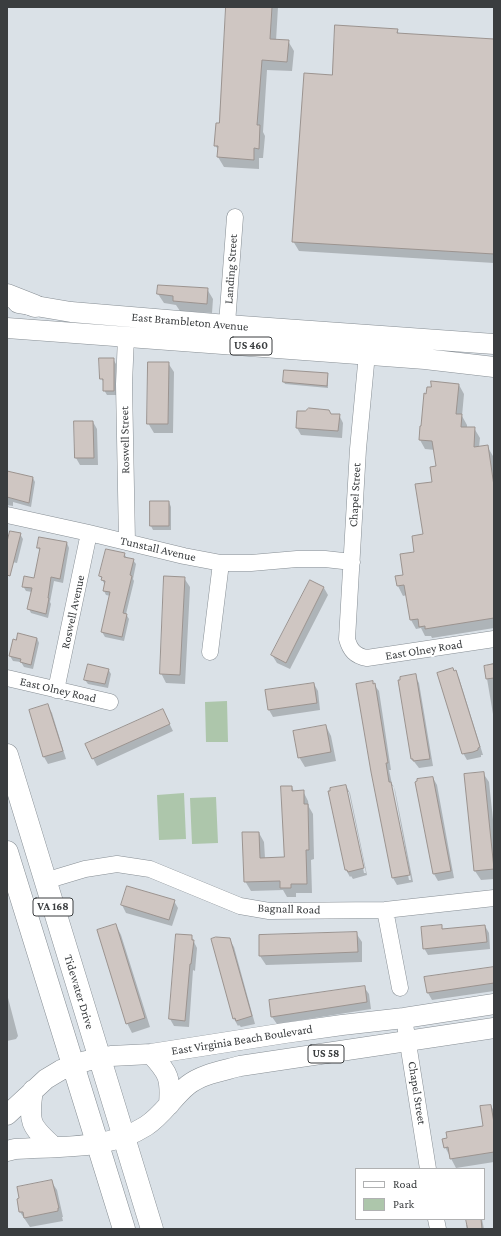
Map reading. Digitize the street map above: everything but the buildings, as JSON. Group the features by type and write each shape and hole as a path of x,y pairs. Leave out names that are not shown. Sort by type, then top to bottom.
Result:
{"highway":[{"path":"7,295 35,306"},
{"name":"Tidewater Drive","path":"7,755 12,777 152,1229"},
{"name":"VA 168","path":"7,852 124,1229"}],"main road":[{"name":"East Brambleton Avenue","path":"7,302 71,312 494,344"},
{"name":"East Brambleton Avenue","path":"7,328 424,359 494,367"},
{"name":"East Virginia Beach Boulevard","path":"7,1115 33,1090 52,1075 73,1065 99,1058 151,1054 285,1033 404,1018 494,1004"},
{"name":"US 58","path":"7,1151 15,1149 97,1144 123,1137 146,1126 193,1082 205,1076 240,1066 494,1028"},
{"path":"151,1054 164,1068 168,1078 170,1090 168,1105"},
{"path":"33,1090 30,1110 33,1125 39,1134 54,1147"}],"street":[{"name":"Landing Street","path":"226,344 235,217"},
{"name":"Chapel Street","path":"355,654 349,648 347,639 358,449 369,335"},
{"name":"Roswell Street","path":"126,337 124,384 127,542"},
{"name":"Tunstall Avenue","path":"7,516 221,563"},
{"name":"Roswell Avenue","path":"56,690 89,533"},
{"path":"210,652 221,563 251,563 298,559 325,559 352,562"},
{"name":"East Olney Road","path":"355,654 359,657 367,658 494,639"},
{"name":"East Olney Road","path":"7,678 110,702"},
{"name":"Bagnall Road","path":"45,881 85,869 118,864 150,869 240,906 269,911 385,910 494,898"},
{"path":"385,910 400,988"},
{"name":"Chapel Street","path":"404,1018 428,1168"}],"green space":[{"path":"227,701 228,742 206,742 205,702"},
{"path":"184,793 186,839 159,840 157,795"},
{"path":"216,797 218,843 192,844 190,798"}]}
